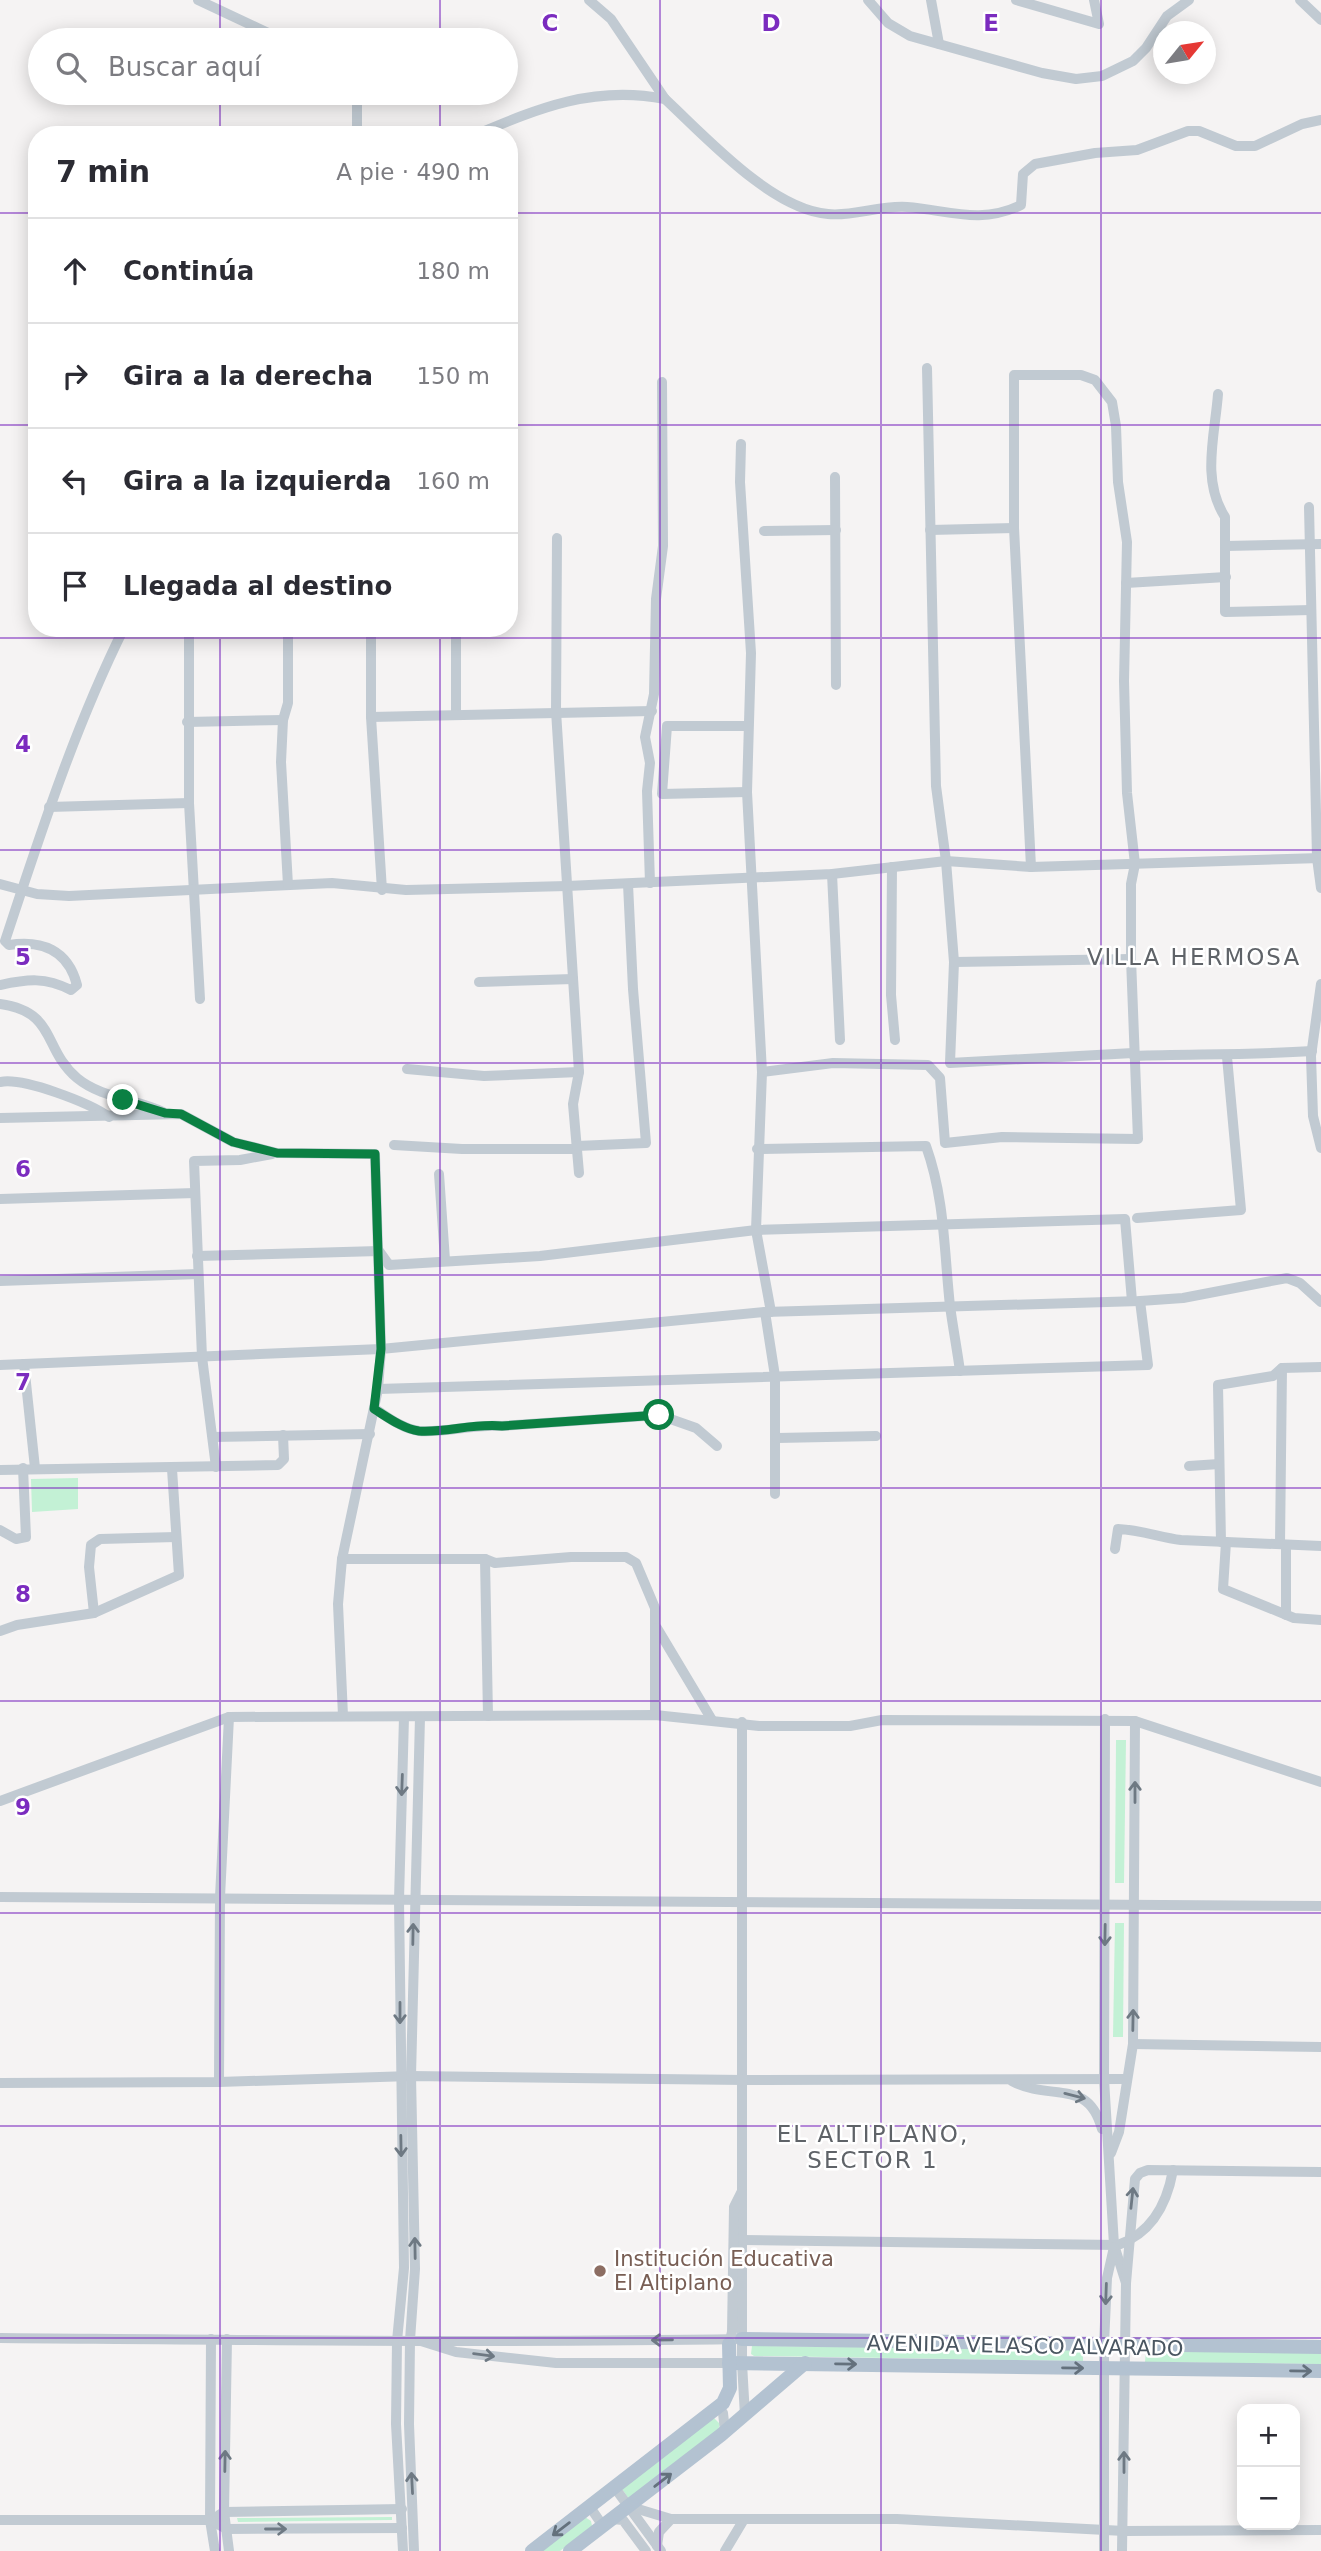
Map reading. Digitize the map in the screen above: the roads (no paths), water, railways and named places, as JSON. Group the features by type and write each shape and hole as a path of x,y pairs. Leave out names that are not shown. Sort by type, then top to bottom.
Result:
{"main road":[{"name":"AVENIDA VELASCO ALVARADO","path":"734,2340 1321,2347"},
{"path":"532,2551 719,2407 730,2395 735,2363 734,2340"},
{"name":"AVENIDA VELASCO ALVARADO","path":"735,2363 1321,2371"},
{"path":"570,2551 745,2416 805,2363"}],"street":[{"path":"198,0 258,28"},
{"path":"589,0 611,19 665,99 770,190 798,207 829,215 881,206 956,216 1002,214 1021,205 1023,174 1035,164 1095,153 1137,150 1188,131 1199,131 1236,146 1255,146 1302,124 1321,120"},
{"path":"868,0 878,13 910,36 1076,79 1102,76 1119,69 1146,48 1167,16 1189,0"},
{"path":"875,0 878,13"},
{"path":"931,0 939,44"},
{"path":"1016,0 1099,24 1094,0"},
{"path":"1300,0 1321,20"},
{"path":"499,126 568,100 630,95 665,99"},
{"path":"357,105 357,126"},
{"path":"928,368 936,786 946,861 954,962 950,1063 1133,1054 1210,1053 1227,1057 1312,1051"},
{"path":"762,1072 834,1063 928,1065 940,1078 945,1143 1002,1138 1138,1139 1131,959 1131,884 1135,864 1127,793 1127,542 1118,482 1116,426 1112,402 1095,380 1081,375 1014,375 1014,528 1031,867"},
{"path":"650,883 647,791 650,763 645,737 652,711 657,576 663,545 662,382"},
{"path":"1218,394 1211,451 1212,476 1218,506 1225,517 1225,612 1311,610"},
{"path":"741,444 740,482 751,653 747,792 762,1072 756,1230 775,1376 775,1494"},
{"path":"835,477 836,685"},
{"path":"1310,507 1316,544 1311,610 1317,671 1321,888"},
{"path":"930,530 1014,528"},
{"path":"764,531 836,530"},
{"path":"557,538 556,711 579,1072 573,1104 579,1172"},
{"path":"1226,545 1316,544"},
{"path":"1126,583 1226,577"},
{"path":"0,985 48,979 71,990 77,985 74,974 65,962 49,948 32,942 9,945 5,941 49,807 82,721 120,637"},
{"path":"189,637 189,803 200,999"},
{"path":"288,637 288,703 283,720 281,762 288,885"},
{"path":"371,637 371,717 382,890"},
{"path":"456,637 456,715"},
{"path":"371,717 652,711"},
{"path":"187,722 283,720"},
{"path":"747,792 662,794 667,726 748,726"},
{"path":"49,807 189,803"},
{"path":"0,884 69,896 332,883 382,890 628,884 832,874 946,861 1031,867 1319,858"},
{"path":"892,867 891,995 895,1041"},
{"path":"832,874 840,1040"},
{"path":"394,1145 462,1149 577,1148 646,1143 633,989 628,884"},
{"path":"954,962 1131,959"},
{"path":"479,982 573,979"},
{"path":"1321,984 1312,1051 1313,1116 1321,1149"},
{"path":"0,1004 24,1009 38,1018 62,1061 79,1080 123,1100 165,1113"},
{"path":"1137,1218 1241,1210 1227,1057"},
{"path":"407,1069 484,1076 579,1072"},
{"path":"0,1082 9,1080 34,1086 95,1106 109,1117"},
{"path":"0,1118 181,1114 233,1142 277,1153"},
{"path":"757,1149 926,1146 935,1171 945,1223 950,1306 960,1371"},
{"path":"216,1467 202,1357 194,1161 240,1160 277,1153 375,1154 381,1349 378,1389 370,1434 342,1559 338,1604 343,1716"},
{"path":"439,1174 445,1260"},
{"path":"0,1199 195,1193"},
{"path":"378,1389 1148,1365 1125,1219 756,1230 540,1256 389,1265 379,1251"},
{"path":"197,1256 379,1251"},
{"path":"0,1281 198,1274"},
{"path":"0,1365 381,1349 768,1312 1183,1298 1287,1278 1300,1283 1321,1302"},
{"path":"0,1530 16,1539 26,1537 29,1468 24,1364"},
{"path":"1321,1367 1282,1368 1273,1376 1217,1385 1224,1542 1223,1589 1286,1615 1321,1620"},
{"path":"1282,1368 1286,1615"},
{"path":"374,1409 394,1422 418,1431 477,1424 502,1426 659,1415 696,1427 717,1446"},
{"path":"214,1437 370,1434"},
{"path":"0,1470 278,1465 284,1458 283,1435"},
{"path":"776,1438 876,1436"},
{"path":"1189,1466 1219,1464"},
{"path":"0,1631 18,1625 94,1613 179,1575 172,1469"},
{"path":"1115,1549 1118,1529 1146,1530 1161,1538 1181,1541 1321,1546"},
{"path":"94,1613 89,1567 91,1545 100,1539 177,1537"},
{"path":"342,1559 485,1559 495,1563 571,1557 626,1557 636,1563 655,1608 655,1715"},
{"path":"485,1559 488,1716"},
{"path":"655,1625 712,1720"},
{"path":"0,1801 229,1717 655,1715 742,1722 759,1726 850,1726 882,1720 1105,1719 1135,1721 1321,1782"},
{"path":"219,2082 220,1897 229,1717"},
{"path":"404,1717 399,1900 415,2269 409,2424 414,2551"},
{"path":"403,2551 396,2424 397,2341 404,2268 406,2077 421,1717"},
{"path":"1104,2551 1103,2368 1107,2278 1114,2245 1104,2079 1105,1719"},
{"path":"1110,2156 1119,2132 1133,2044 1135,1721"},
{"path":"734,2340 743,2240 742,1722"},
{"path":"0,1897 1135,1907 1321,1906"},
{"path":"1133,2044 1321,2047"},
{"path":"0,2083 219,2082 406,2077 744,2081 1126,2079"},
{"path":"1010,2080 1029,2090 1078,2094 1091,2101 1099,2116 1110,2156"},
{"path":"1122,2551 1126,2283 1135,2179 1148,2170 1321,2172"},
{"path":"743,2240 1114,2245 1129,2241 1154,2219 1165,2205 1173,2170"},
{"path":"734,2340 734,2207 743,2189"},
{"path":"1114,2245 1126,2283"},
{"path":"0,2338 550,2343 734,2340"},
{"path":"211,2339 210,2520 215,2551"},
{"path":"227,2339 224,2512 229,2551"},
{"path":"414,2340 456,2352 556,2363 735,2363 745,2416"},
{"path":"719,2407 723,2413 725,2431"},
{"path":"615,2488 658,2549"},
{"path":"628,2506 671,2519 897,2519 1124,2531 1321,2530"},
{"path":"590,2507 608,2523 623,2520 646,2551"},
{"path":"210,2520 224,2512 402,2509"},
{"path":"658,2549 659,2532 671,2519"},
{"path":"0,2520 210,2520 227,2529 402,2528"},
{"path":"724,2551 743,2521"}],"place":[{"name":"Institución Educativa El Altiplano","path":"600,2271"}],"district":[{"name":"VILLA HERMOSA","path":"1194,957"},
{"name":"EL ALTIPLANO, SECTOR 1","path":"873,2147"}]}
